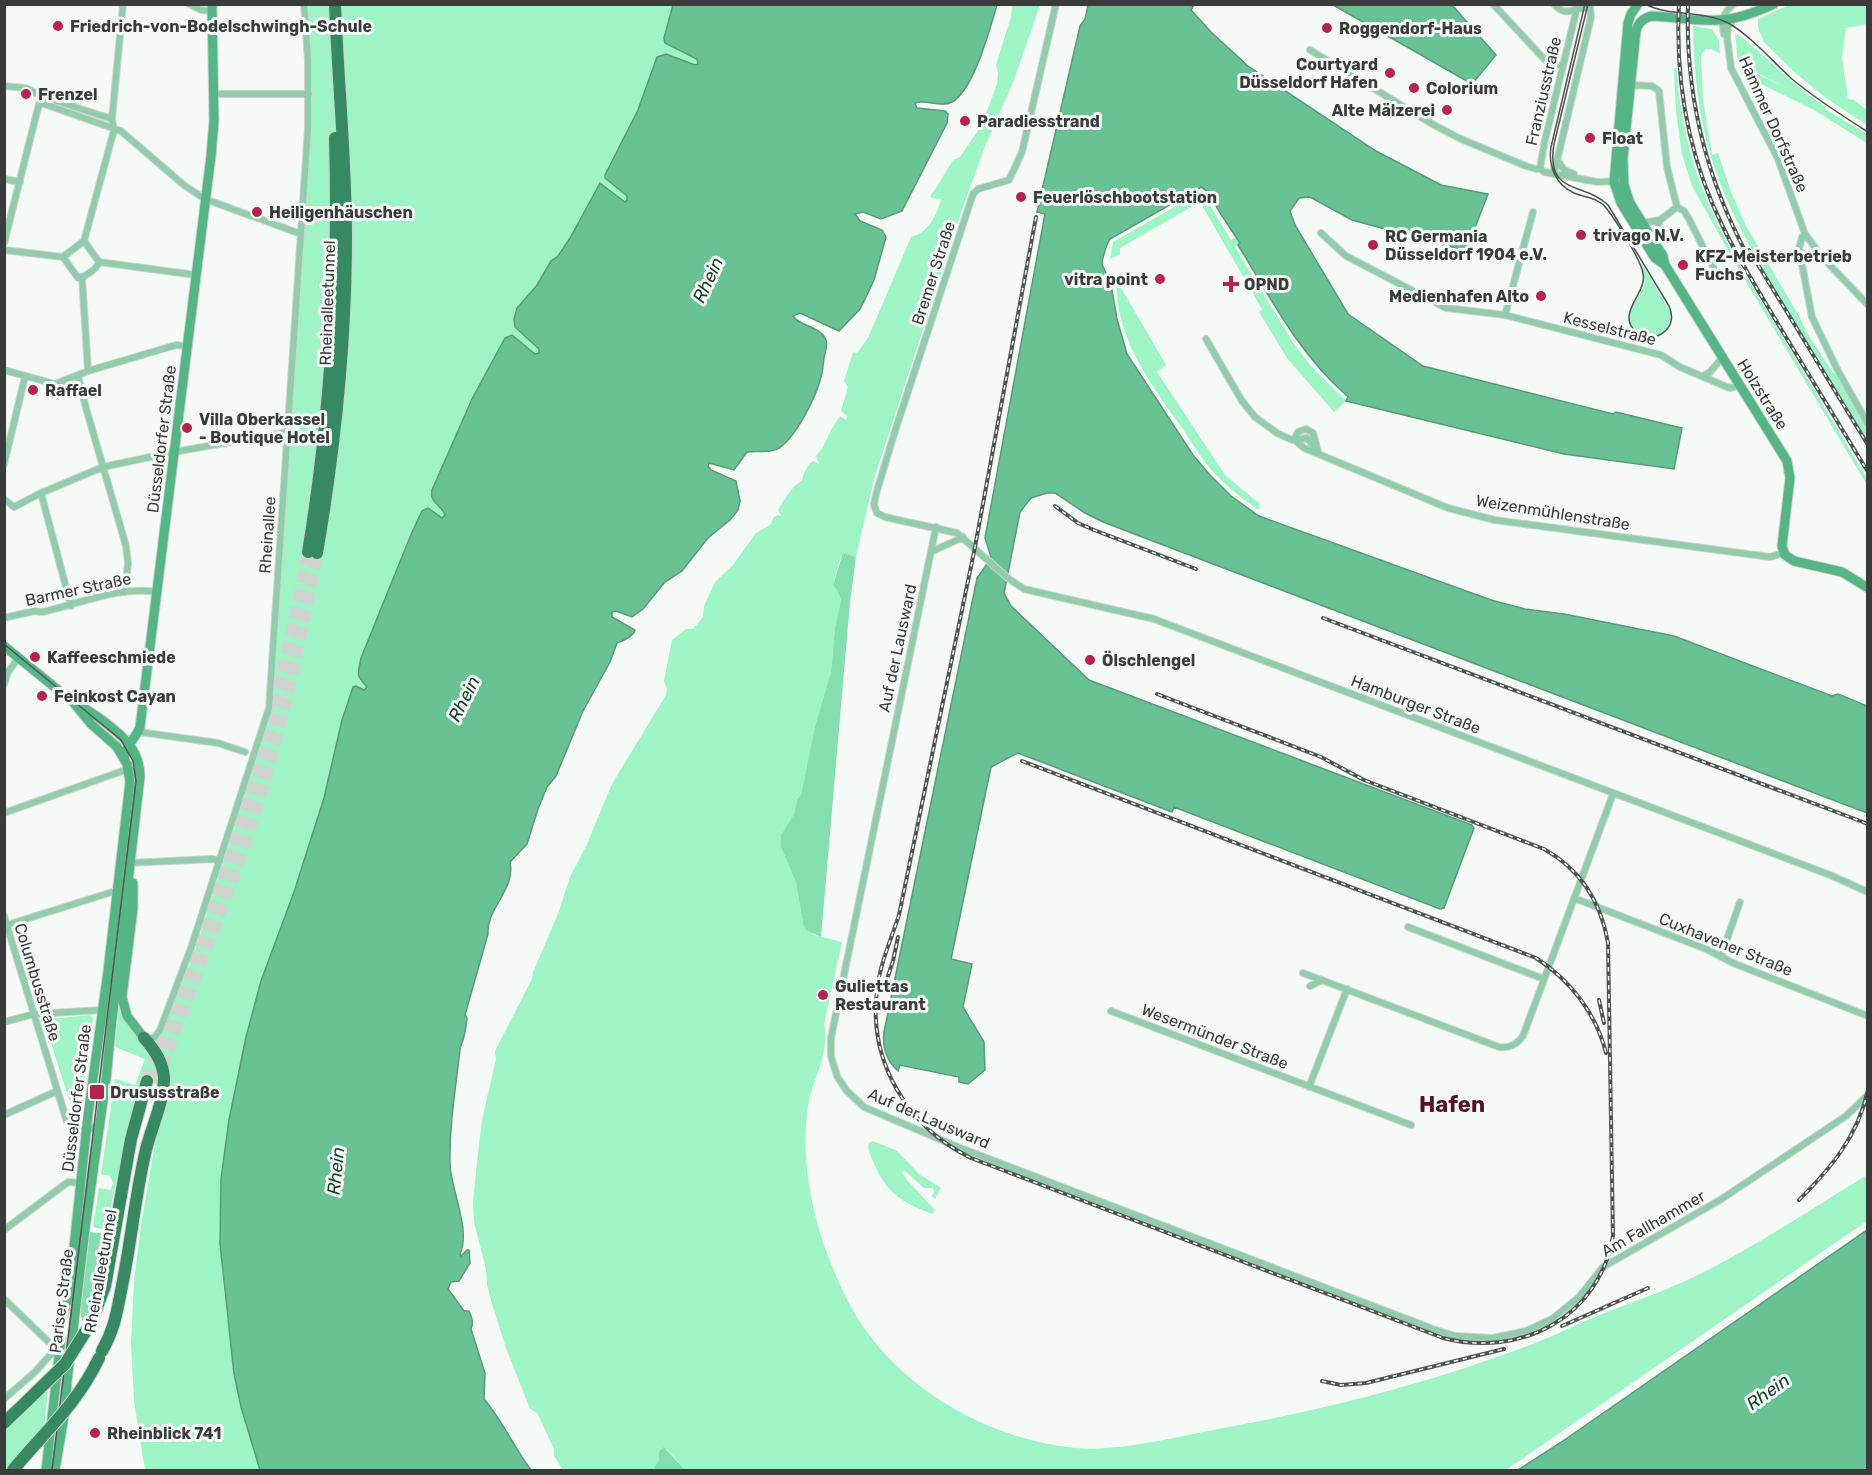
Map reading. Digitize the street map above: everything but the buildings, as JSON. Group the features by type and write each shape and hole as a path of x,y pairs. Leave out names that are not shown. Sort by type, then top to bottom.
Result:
{"highway":[{"name":"Rheinalleetunnel","path":"312,552 329,479 339,396 346,277 345,166 333,13 328,4"},
{"path":"101,1355 113,1333 144,1158 162,1092 163,1070 160,1059 144,1038"},
{"name":"Rheinalleetunnel","path":"4,1423 65,1364 91,1323 105,1286 129,1148 152,1083 137,1158 113,1310 101,1355 67,1411 13,1470"},
{"path":"4,1413 28,1400"}],"main road":[{"name":"Holzstraße","path":"1638,4 1629,17 1618,181 1621,203 1654,258 1665,265"},
{"path":"1712,20 1736,17 1770,5"},
{"name":"Düsseldorfer Straße","path":"81,1184 93,1178 101,1124 127,866 140,782 138,759 130,744 138,732 213,136 212,8"},
{"name":"Holzstraße","path":"1626,84 1636,28 1643,19 1652,16 1712,20"},
{"name":"Holzstraße","path":"1618,181 1663,256 1665,265 1785,458 1790,478 1782,546 1784,553"},
{"path":"1784,553 1794,561 1842,572 1868,588"},
{"path":"5,646 73,702 118,732 130,744"},
{"path":"73,702 117,747 124,758"},
{"path":"99,731 109,735 121,745 130,744"},
{"path":"124,758 125,751 130,744"},
{"name":"Düsseldorfer Straße","path":"81,1184 118,893 127,866 130,790 128,769 124,758"},
{"name":"Düsseldorfer Straße","path":"127,866 133,884 133,909 122,997 127,1016 144,1038"},
{"name":"Pariser Straße","path":"55,1470 66,1405 74,1313 93,1178"},
{"name":"Pariser Straße","path":"62,1427 55,1347 69,1293 81,1184"},
{"name":"Pariser Straße","path":"55,1347 63,1319"},
{"name":"Pariser Straße","path":"46,1470 59,1398"}],"street":[{"path":"4,250 63,256 84,241 114,130 112,119 123,4"},
{"path":"189,4 201,10 212,8"},
{"name":"Rheinallee","path":"144,1038 154,1038 160,1030 191,948 269,708 309,94 304,4"},
{"name":"Bremer Straße","path":"936,527 879,515 874,508 876,494 973,194 978,189 1009,180 1022,152 1056,4"},
{"path":"1493,4 1547,62 1562,66"},
{"path":"1554,4 1563,12 1578,7"},
{"path":"1723,20 1725,13 1734,4"},
{"name":"Franziusstraße","path":"1548,173 1554,171 1591,17 1590,7 1578,7 1562,66 1540,168 1548,173 1598,182 1618,181"},
{"name":"Hammer Dorfstraße","path":"1725,34 1728,26 1736,17"},
{"path":"1712,20 1720,25 1725,34"},
{"name":"Hammer Dorfstraße","path":"1723,20 1731,68 1778,159 1805,234 1822,257 1868,305"},
{"path":"1310,50 1411,112 1455,136 1526,166 1540,168"},
{"path":"1626,84 1652,86 1659,91 1667,167 1677,207 1684,211 1689,219 1716,273"},
{"path":"4,86 26,88 54,108 121,131 185,186 205,199 301,234"},
{"path":"214,94 309,94"},
{"path":"41,100 112,119"},
{"path":"4,243 41,100"},
{"name":"Franziusstraße","path":"1558,155 1562,168 1576,177"},
{"path":"4,179 20,182"},
{"path":"1642,223 1660,220 1677,207"},
{"path":"1505,315 1533,212"},
{"path":"1653,239 1660,220"},
{"name":"Kesselstraße","path":"1321,234 1346,256 1446,308 1505,315 1661,355 1680,367 1728,388 1740,385"},
{"path":"1805,234 1799,249 1812,317 1838,371 1868,424"},
{"path":"84,241 99,262 196,274"},
{"path":"63,256 78,278 98,266 99,262"},
{"path":"82,277 88,371"},
{"name":"Weizenmühlenstraße","path":"1206,339 1248,410 1277,433 1292,440 1307,438 1318,452 1448,508 1495,520 1770,557 1784,553"},
{"path":"55,384 88,371 176,345 187,346"},
{"path":"1703,376 1710,372 1723,357"},
{"path":"4,370 74,391"},
{"path":"78,376 126,546 128,563 124,592"},
{"path":"4,464 26,377"},
{"path":"4,499 14,507 103,467 288,432"},
{"path":"41,493 70,606"},
{"name":"Hamburger Straße","path":"936,527 952,531 963,537 1009,579 1031,591 1154,619 1868,892"},
{"name":"Auf der Lausward","path":"936,527 831,1038 832,1060 841,1084 864,1107 958,1148 1444,1333"},
{"path":"931,552 963,537"},
{"path":"126,579 141,590"},
{"name":"Barmer Straße","path":"4,618 70,606 124,592 141,590 157,592"},
{"path":"4,684 8,672 19,657"},
{"path":"138,732 218,743 245,752"},
{"path":"4,813 128,769 136,773 140,782"},
{"path":"1303,973 1490,1044 1506,1048 1517,1043 1523,1036 1613,794"},
{"path":"127,866 213,859 220,861"},
{"path":"7,925 112,892 118,893"},
{"name":"Cuxhavener Straße","path":"1574,898 1706,948 1868,1016"},
{"path":"1721,956 1740,902"},
{"name":"Columbusstraße","path":"4,916 67,1122 74,1129 86,1131"},
{"path":"1408,927 1544,979"},
{"path":"1310,986 1323,980"},
{"path":"1309,1087 1347,989"},
{"path":"4,1022 34,1014 103,1010"},
{"name":"Wesermünder Straße","path":"1111,1011 1411,1125"},
{"path":"4,1115 57,1091"},
{"name":"Am Fallhammer","path":"1444,1333 1468,1337 1499,1337 1526,1331 1552,1319 1576,1299 1603,1267 1720,1200 1846,1116 1868,1095"},
{"path":"86,1131 101,1124"},
{"path":"4,1230 68,1182 81,1184"},
{"path":"4,1299 55,1347 4,1399"}],"shaded area":[{"path":"307,5 673,5 664,38 668,45 697,59 698,62 695,65 666,54 657,57 638,110 608,167 606,178 627,197 627,200 625,202 602,183 558,256 551,261 537,285 517,308 514,319 515,327 539,349 539,353 535,354 529,349 472,399 431,494 445,515 442,518 422,511 411,532 358,670 360,681 366,685 366,688 346,704 324,798 294,892 261,981 246,1037 229,1120 220,1209 222,1274 234,1374 241,1407 260,1470 145,1470 134,1401 131,1343 134,1282 141,1226 164,1091 152,1041 161,1036 194,953 271,714 309,164 311,64"},
{"path":"1012,5 1040,5 1014,80 984,149 962,210 874,479 856,557 842,553 833,585 841,600 835,627 831,672 815,726 801,795 797,799 794,814 781,835 781,847 796,883 803,923 814,935 842,942 824,1024 823,1056 810,1095 806,1131 809,1183 820,1234 850,1305 868,1334 916,1383 945,1404 1009,1434 1042,1443 1076,1448 1111,1448 1169,1439 1343,1403 1500,1356 1702,1273 1765,1238 1867,1175 1867,1221 1506,1470 685,1470 667,1449 659,1451 659,1460 654,1468 656,1470 563,1470 554,1456 554,1449 537,1413 530,1409 506,1348 487,1285 486,1269 474,1222 473,1202 482,1120 496,1059 495,1051 532,979 570,877 587,844 612,784 666,695 667,689 664,681 672,640 686,629 693,629 703,617 704,606 715,582 733,565 756,533 770,525 774,517 778,515 782,517 778,510 795,486 802,481 811,463 813,461 819,464 816,456 840,416 846,420 847,416 841,411 848,387 844,381 853,352 857,353 868,338 911,237 927,227 937,211 941,199 930,196 953,160 960,157 979,129 997,84 996,65 1011,17"},
{"path":"1789,5 1867,5 1867,24 1846,28 1842,58 1848,99 1854,100 1867,110 1867,125 1826,98 1793,71 1764,42 1758,27 1758,19"},
{"path":"1693,26 1712,29 1719,40 1720,54 1706,49 1701,55 1703,100 1712,155 1718,153 1731,192 1746,226 1806,331 1833,373 1837,371 1867,425 1867,440 1768,278 1746,239 1718,178 1711,157 1700,109"},
{"path":"1735,34 1743,38 1807,94 1826,107 1825,109 1867,134 1867,143 1814,110 1741,74 1740,66 1789,89 1738,63"},
{"path":"1674,68 1676,68 1682,116 1689,147 1698,178 1712,211 1738,262 1867,478 1867,485 1739,270 1692,186 1682,154 1676,111"},
{"path":"1199,193 1203,194 1231,240 1237,237 1240,244 1235,247 1294,344 1311,366 1346,401 1334,412 1287,358 1259,312 1262,309 1200,202 1120,248 1120,254 1110,259 1113,242"},
{"path":"1641,262 1671,313 1665,330 1652,337 1637,333 1629,319 1630,309 1644,285"},
{"path":"1116,279 1166,365 1157,372 1225,475 1260,504 1258,510 1226,485 1209,467 1146,375 1121,320"},
{"path":"843,553 856,557 850,602 821,937 806,930 803,923 796,883 781,847 781,835 794,814 797,799 801,795 815,726 831,672 835,627 841,600 833,585"},
{"path":"120,994 122,1007 155,1053 161,1084 144,1079 123,1151 108,1224 102,1229 93,1227 99,1188 111,1190 113,1183 110,1176 101,1174 115,1079 135,1085 145,1059 115,1047"},
{"path":"90,1015 93,1018 81,1109 73,1111 45,1025 49,1019"},
{"path":"872,1141 896,1150 919,1174 941,1188 935,1199 932,1196 933,1188 924,1188 904,1170 902,1172 935,1210 933,1214 904,1201 883,1181 870,1154 868,1145"},
{"path":"90,1232 106,1234 108,1253 103,1278 88,1322 85,1320 83,1323 80,1312"},
{"path":"48,1387 44,1430 8,1470 5,1470 5,1431"},
{"path":"664,1447 685,1470 656,1470 654,1468 659,1460 659,1451"}],"water":[{"name":"Rhein","path":"673,5 997,5 980,58 960,95 948,104 915,103 917,108 945,111 948,114 947,123 902,211 881,219 863,212 855,214 860,221 882,230 886,237 874,280 860,309 839,331 800,313 793,316 796,320 820,332 827,344 818,385 798,426 779,448 771,451 747,452 734,470 709,463 711,470 736,481 740,501 738,510 730,520 708,538 682,571 665,582 643,609 632,617 616,611 612,612 612,617 635,630 630,636 617,643 610,662 583,711 556,776 547,787 527,844 510,862 509,881 491,916 465,1015 467,1018 460,1049 451,1135 451,1175 463,1233 460,1254 461,1256 469,1250 470,1263 459,1281 451,1282 448,1289 464,1311 469,1311 472,1318 471,1329 485,1373 484,1399 531,1470 260,1470 241,1407 234,1374 220,1244 221,1179 229,1120 246,1037 261,981 294,892 324,798 342,720 353,687 364,690 367,687 358,674 361,658 422,511 428,508 442,518 445,515 432,498 432,490 472,399 505,338 512,335 535,354 539,353 539,349 515,327 514,319 517,308 537,285 551,261 558,256 570,238 600,183 625,202 627,200 627,196 605,178 605,175 638,110 657,57 666,54 695,65 698,64 697,59 665,43 664,38"},
{"path":"1088,5 1194,5 1191,10 1248,66 1376,151 1441,185 1488,194 1466,251 1352,220 1310,197 1299,198 1290,211 1295,225 1348,314 1423,366 1613,414 1616,412 1682,428 1674,469 1564,454 1346,401 1348,397 1313,361 1286,324 1238,245 1240,243 1208,192 1201,187 1110,239 1102,264 1111,285 1117,319 1127,354 1193,455 1210,475 1231,496 1259,516 1491,600 1525,609 1564,614 1674,636 1832,696 1838,694 1867,706 1867,813 1103,522 1055,493 1047,493 1031,498 1020,512 1004,593 1011,606 1089,680 1472,825 1474,828 1444,908 1440,909 1174,807 1172,812 1018,753 991,767 951,959 972,964 963,1007 984,1042 985,1070 968,1084 959,1082 959,1077 900,1065 898,1071 890,1063 884,1043 884,1032 977,578 987,564 989,566 991,557 985,538 1045,214 1037,212 1080,26 1085,19"},
{"path":"1333,5 1452,5 1496,55 1472,84"},
{"name":"Rhein","path":"1867,1230 1867,1470 1518,1470 1560,1443"}],"tunnel":[{"path":"147,1081 213,906 249,799 282,676 308,552"},
{"path":"156,1084 233,879 256,810 290,683 317,553"}],"tram line":[{"path":"1585,4 1551,147 1552,168 1558,180 1568,190 1596,200 1603,205 1627,240 1643,273 1641,288 1630,310 1630,325 1639,335 1653,337 1663,333 1670,325 1672,317 1669,306 1608,205 1599,198 1569,185 1555,172 1554,144 1588,4"},
{"path":"1645,4 1666,11 1720,19 1730,24 1801,86 1868,132"},
{"path":"4,644 121,740 133,761 136,781 52,1470"}],"railway":[{"path":"1679,4 1678,33 1682,91 1693,148 1712,202 1743,265 1868,472"},
{"path":"1688,4 1690,72 1701,136 1721,199 1750,260"},
{"path":"1036,217 975,547 899,915 878,980 876,1016 879,1042 886,1066 897,1089 928,1129 948,1145 971,1158 1443,1338 1472,1343 1500,1342 1527,1336 1552,1325 1573,1310 1591,1289 1605,1265 1613,1236 1608,943 1600,914 1587,888 1568,866 1544,849 1364,780 1321,757 1157,694"},
{"path":"1749,250 1868,445"},
{"path":"1055,506 1078,523 1196,569"},
{"path":"1323,618 1868,824"},
{"path":"1022,761 1536,958 1560,976 1580,999 1596,1024 1606,1053"},
{"path":"883,991 898,937"},
{"path":"1599,1000 1604,1023"},
{"path":"1799,1200 1842,1150 1858,1122 1868,1090"},
{"path":"1562,1326 1648,1288"},
{"path":"1322,1381 1341,1385 1366,1383 1504,1349"}],"place":[{"name":"Friedrich-von-Bodelschwingh-Schule","path":"58,26"},
{"name":"Roggendorf-Haus","path":"1327,28"},
{"name":"Courtyard Düsseldorf Hafen","path":"1390,73"},
{"name":"Colorium","path":"1414,88"},
{"name":"Frenzel","path":"26,94"},
{"name":"Alte Mälzerei","path":"1447,110"},
{"name":"Paradiesstrand","path":"965,121"},
{"name":"Float","path":"1590,138"},
{"name":"Feuerlöschbootstation","path":"1021,197"},
{"name":"Heiligenhäuschen","path":"257,212"},
{"name":"trivago N.V.","path":"1581,235"},
{"name":"RC Germania Düsseldorf 1904 e.V.","path":"1373,245"},
{"name":"KFZ-Meisterbetrieb Fuchs","path":"1683,265"},
{"name":"vitra point","path":"1160,279"},
{"name":"OPND","path":"1231,284"},
{"name":"Medienhafen Alto","path":"1541,296"},
{"name":"Raffael","path":"33,390"},
{"name":"Villa Oberkassel - Boutique Hotel","path":"187,428"},
{"name":"Kaffeeschmiede","path":"35,657"},
{"name":"Ölschlengel","path":"1090,660"},
{"name":"Feinkost Cayan","path":"42,696"},
{"name":"Guliettas Restaurant","path":"823,995"},
{"name":"Drususstraße","path":"97,1092"},
{"name":"Rheinblick 741","path":"95,1433"}],"district":[{"name":"Hafen","path":"1452,1104"}]}
